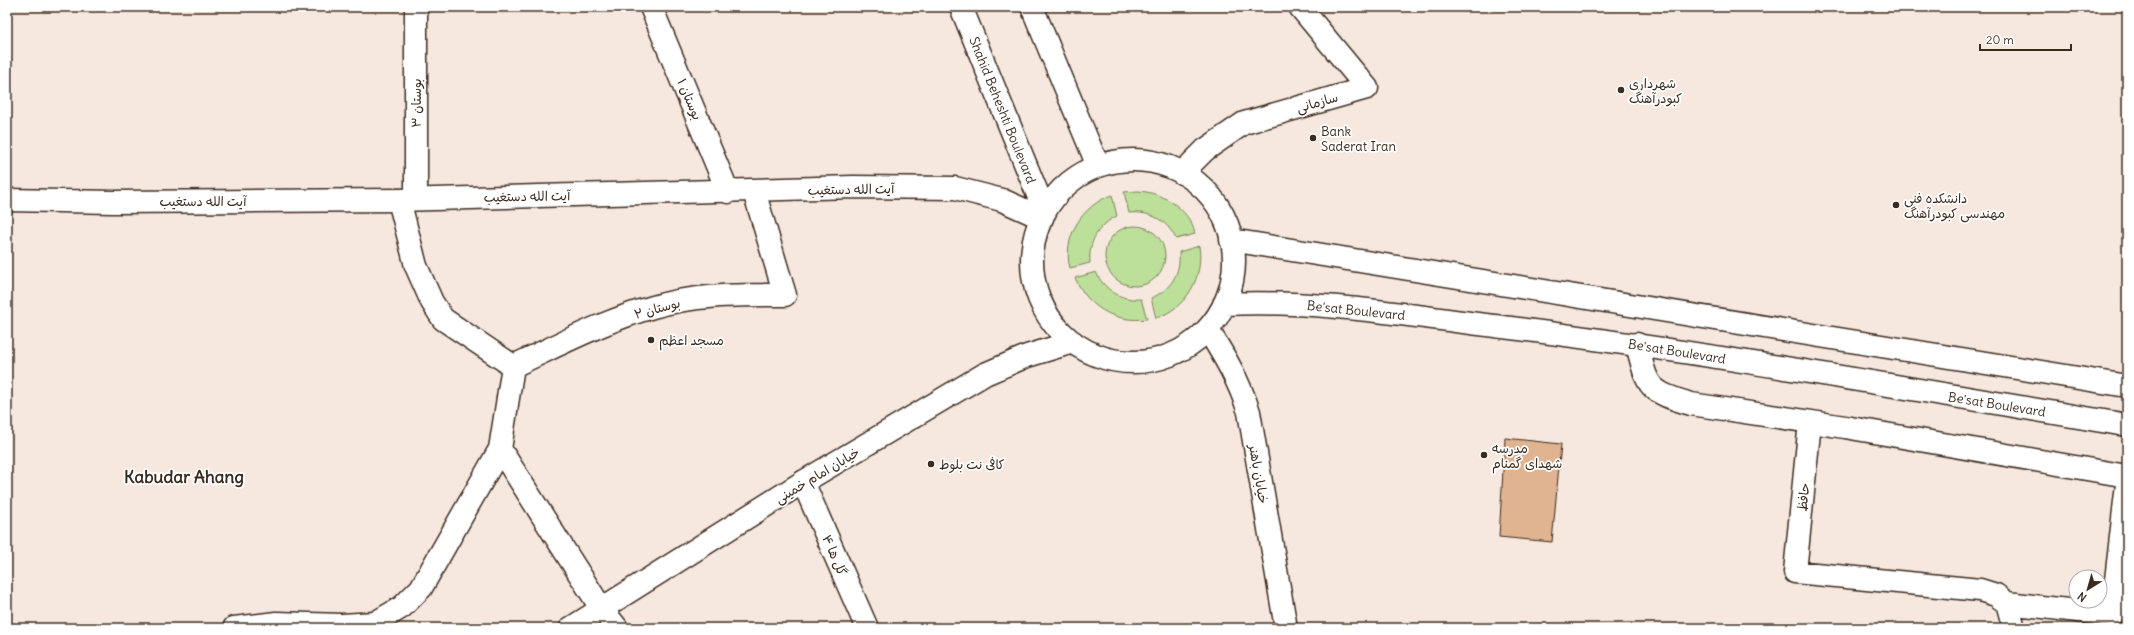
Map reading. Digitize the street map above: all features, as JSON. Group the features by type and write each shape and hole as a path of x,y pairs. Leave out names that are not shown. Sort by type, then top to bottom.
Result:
{"street":[{"name":"بوستان ۳","path":"416,7 407,199 416,266 432,302 443,319 514,366"},
{"name":"بوستان ۱","path":"651,7 728,192"},
{"name":"Shahid Beheshti Boulevard","path":"961,7 1043,215"},
{"path":"1032,7 1098,166"},
{"name":"سازمانی","path":"1182,173 1206,150 1244,123 1367,88 1300,7"},
{"path":"1118,161 1138,161 1157,164 1182,173 1203,189 1219,209 1231,240 1234,253 1232,279 1224,304 1208,330 1186,347 1161,358 1130,362 1100,356 1073,342 1052,322 1038,297 1034,283 1033,250 1034,239 1043,215 1058,192 1067,184 1098,166 1118,161"},
{"name":"آیت الله دستغیب","path":"7,200 122,202 407,199 728,192 853,187 954,188 1002,200 1043,215"},
{"name":"بوستان ۲","path":"514,366 604,324 653,307 692,298 733,295 785,295 754,191"},
{"path":"1231,240 2127,386"},
{"name":"Be'sat Boulevard","path":"1224,304 1266,302 1332,306 1637,344 2127,425"},
{"name":"خیابان باهنر","path":"1208,330 1228,361 1240,386 1249,412 1286,628"},
{"name":"خیابان امام خمینی","path":"571,628 804,482 985,374 1027,356 1073,342"},
{"path":"1637,344 1647,381 1652,388 1662,394 1714,408 1810,422 2127,476"},
{"path":"234,628 276,623 342,625 375,624 402,606 421,588 500,449 514,366"},
{"name":"حافظ","path":"1810,422 1795,572 1980,590 1996,595 2007,604"},
{"path":"500,449 601,608 617,628"},
{"name":"گل ها ۴","path":"804,482 867,628"},
{"path":"2014,628 2007,604 2112,615 2127,484"}],"green space":[{"path":"1124,192 1147,192 1165,198 1174,204 1187,217 1195,234 1176,239 1168,227 1157,218 1151,215 1129,213"},
{"path":"1112,195 1117,216 1105,224 1096,235 1091,248 1090,263 1070,268 1068,257 1069,245 1077,224 1092,206"},
{"path":"1135,226 1147,228 1160,239 1163,244 1165,256 1163,268 1152,281 1147,284 1135,286 1123,284 1110,273 1107,268 1105,256 1107,244 1118,231 1123,228"},
{"path":"1199,246 1199,269 1191,290 1185,299 1176,307 1156,318 1151,298 1158,295 1173,280 1178,267 1179,252"},
{"path":"1096,272 1104,284 1114,293 1127,298 1141,299 1147,319 1135,320 1124,318 1104,311 1095,305 1080,288 1075,278"}],"building":[{"path":"1505,438 1561,444 1552,542 1499,537"}],"place":[{"name":"شهرداری کبودرآهنگ","path":"1621,90"},
{"name":"Bank Saderat Iran","path":"1313,138"},
{"name":"دانشکده فنی مهندسی کبودرآهنگ","path":"1896,205"},
{"name":"مسجد اعظم","path":"651,340"},
{"name":"مدرسه شهدای گمنام","path":"1484,455"},
{"name":"کافی نت بلوط","path":"931,464"}],"district":[{"name":"Kabudar Ahang","path":"184,477"}]}
